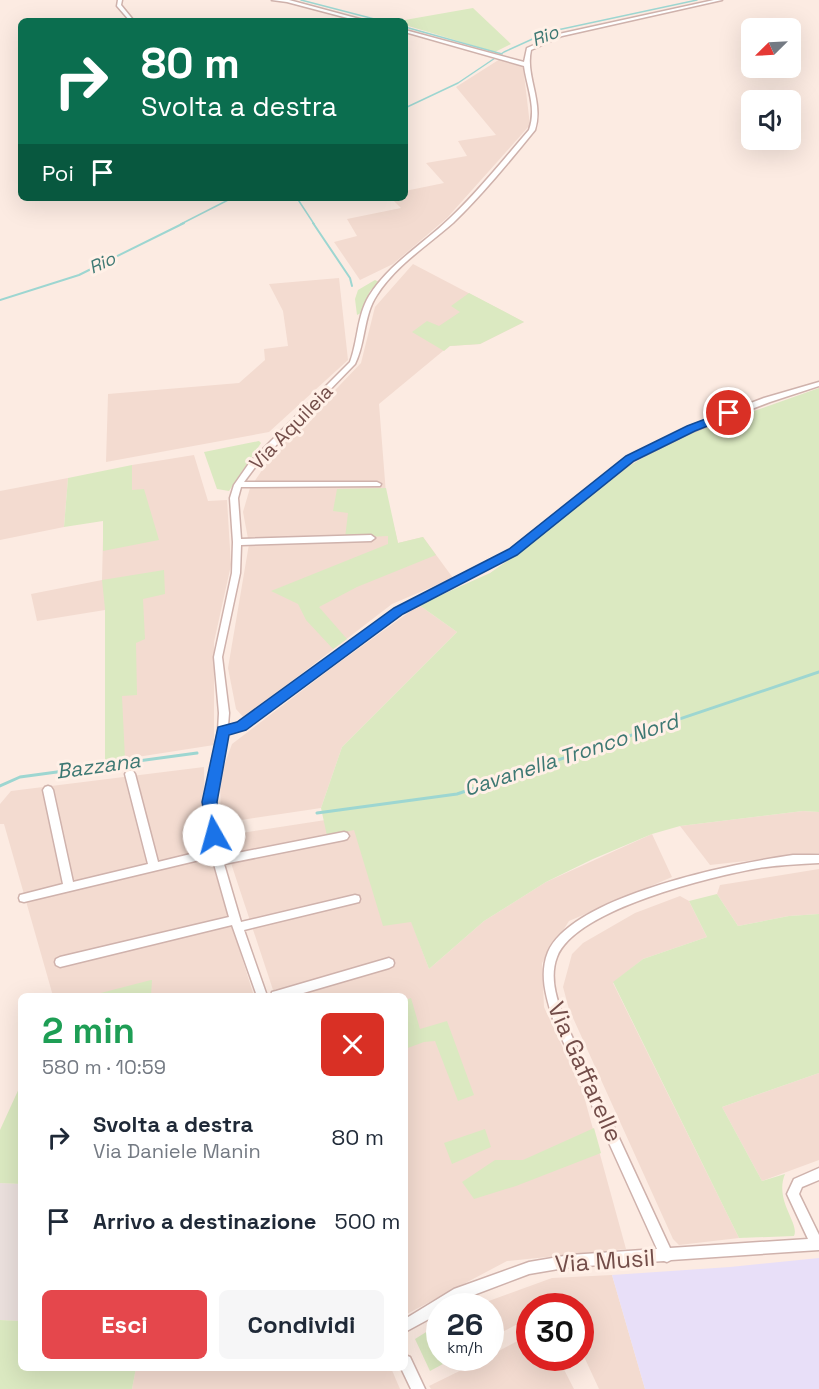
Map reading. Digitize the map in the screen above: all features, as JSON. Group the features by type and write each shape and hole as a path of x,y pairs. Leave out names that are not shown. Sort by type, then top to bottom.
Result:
{"street":[{"path":"120,0 119,5 130,18"},
{"path":"274,0 287,1 353,18"},
{"path":"408,33 528,65 529,49 561,35 720,0"},
{"name":"Via Aquileia","path":"261,993 236,923 217,856 210,802 223,731 224,713 218,657 236,573 237,542 234,498 238,485 253,464 353,363 358,352 362,322 367,307 387,278 454,219 532,130 536,118 528,65"},
{"path":"223,731 241,726 399,611 513,552 630,459 700,425 819,384"},
{"path":"238,485 377,484"},
{"path":"237,542 371,538"},
{"path":"130,774 154,867"},
{"path":"48,790 69,887"},
{"path":"24,898 154,867 344,836"},
{"name":"Via Gaffarelle","path":"668,1256 562,1029 550,998 548,977 552,958 559,943 577,927 650,893 719,871 799,859 819,859"},
{"path":"60,962 354,899"},
{"path":"286,993 389,963"},
{"path":"818,1244 793,1194 798,1183 819,1174"},
{"name":"Via Musil","path":"408,1324 459,1294 529,1268 570,1261 818,1244"},
{"path":"408,1368 418,1389"}],"shaded area":[{"path":"500,59 523,66 530,125 447,218 393,264 360,280 334,242 357,236 347,219 401,208 394,201 408,201 408,190 444,183 426,163 467,156 458,141 496,135 456,87"},
{"path":"413,264 524,322 480,344 449,346 379,404 386,494 398,543 423,537 453,578 392,604 244,718 236,709 228,668 249,544 243,512 250,488 271,457 361,363 375,307"},
{"path":"339,278 348,360 269,432 106,462 108,394 239,383 265,360 264,349 288,346 283,311 269,284"},
{"path":"194,455 208,501 227,500 231,565 214,642 214,745 105,762 105,610 37,621 31,594 102,580 104,497 132,490 132,465"},
{"path":"68,478 64,527 0,540 0,491"},
{"path":"419,605 457,632 342,747 321,808 221,823 220,777 232,744"},
{"path":"204,767 205,841 253,993 52,993 4,824 0,824 0,804 11,791"},
{"path":"803,811 819,812 819,853 710,865 680,826"},
{"path":"371,813 429,969 484,921 546,882 652,834 672,877 569,921 542,963 544,1007 582,1089 626,1249 507,1261 447,1293 426,1293 426,1304 408,1313 408,993 274,993 222,836"},
{"path":"819,869 819,914 789,916 738,926 717,894 720,885"},
{"path":"680,896 689,901 707,937 643,959 613,983 739,1238 679,1245 673,1239 569,1009 563,987 572,954 583,943 635,913"},
{"path":"819,1073 819,1160 762,1181 722,1107"},
{"path":"0,1183 18,1184 18,1321 0,1320"},
{"path":"819,1258 819,1389 645,1389 612,1275"},
{"path":"612,1275 645,1389 599,1389 591,1371 594,1371 594,1293 516,1293 516,1325 504,1331 504,1295 552,1278"},
{"path":"516,1342 516,1371 565,1371 574,1389 431,1389 429,1386 460,1371 504,1371 504,1348"},
{"path":"135,1371 392,1371 400,1389 132,1389"}],"green space":[{"path":"473,8 511,44 495,52 408,26 408,19"},
{"path":"375,280 379,282 370,291 361,313 357,315 355,299 358,290"},
{"path":"469,293 524,322 480,344 450,346 444,351 412,332 427,321 439,326 460,312 451,306"},
{"path":"819,388 819,812 803,811 680,826 652,834 546,882 484,921 429,969 411,922 383,926 354,830 327,836 321,808 342,747 457,632 419,605 490,573 523,550 611,477 672,440"},
{"path":"259,441 261,443 229,491 217,489 204,452"},
{"path":"132,465 132,490 144,489 159,540 103,551 103,521 64,527 68,478"},
{"path":"386,488 398,543 423,537 436,555 357,587 319,607 347,639 333,649 306,620 298,604 271,591 388,544 388,536 345,538 348,513 333,511 337,489"},
{"path":"164,570 165,594 143,599 145,639 136,643 137,695 122,696 125,759 105,762 105,609 102,580"},
{"path":"717,894 738,926 789,916 819,914 819,1073 722,1107 762,1181 785,1174 782,1184 783,1193 794,1225 794,1236 739,1238 613,982 643,959 707,937 689,901"},
{"path":"151,980 151,993 101,993"},
{"path":"411,998 420,1029 447,1021 474,1095 458,1101 435,1041 408,1048 408,999"},
{"path":"18,1091 18,1184 0,1183 0,1130"},
{"path":"594,1128 601,1153 516,1186 474,1199 462,1182 495,1160 523,1160"},
{"path":"485,1129 491,1147 452,1164 444,1143"},
{"path":"0,1320 18,1321 18,1371 135,1371 132,1389 0,1389"},
{"path":"426,1332 426,1362 415,1339"}],"waterway":[{"path":"301,0 370,18"},
{"name":"Rio","path":"501,54 548,32 697,0"},
{"path":"408,28 501,54"},
{"name":"Rio","path":"408,107 458,83 501,54"},
{"name":"Rio","path":"181,224 226,201"},
{"name":"Bazzana","path":"299,201 314,224"},
{"name":"Rio","path":"0,300 79,275 184,223"},
{"name":"Bazzana","path":"313,223 350,278 352,286"},
{"name":"Cavanella Tronco Nord","path":"317,813 457,794 819,672"},
{"name":"Bazzana","path":"0,786 20,777 197,753"}],"route":[{"path":"214,835 210,802 223,731 241,726 399,611 422,597 494,564 531,540 630,459 729,413"}]}
